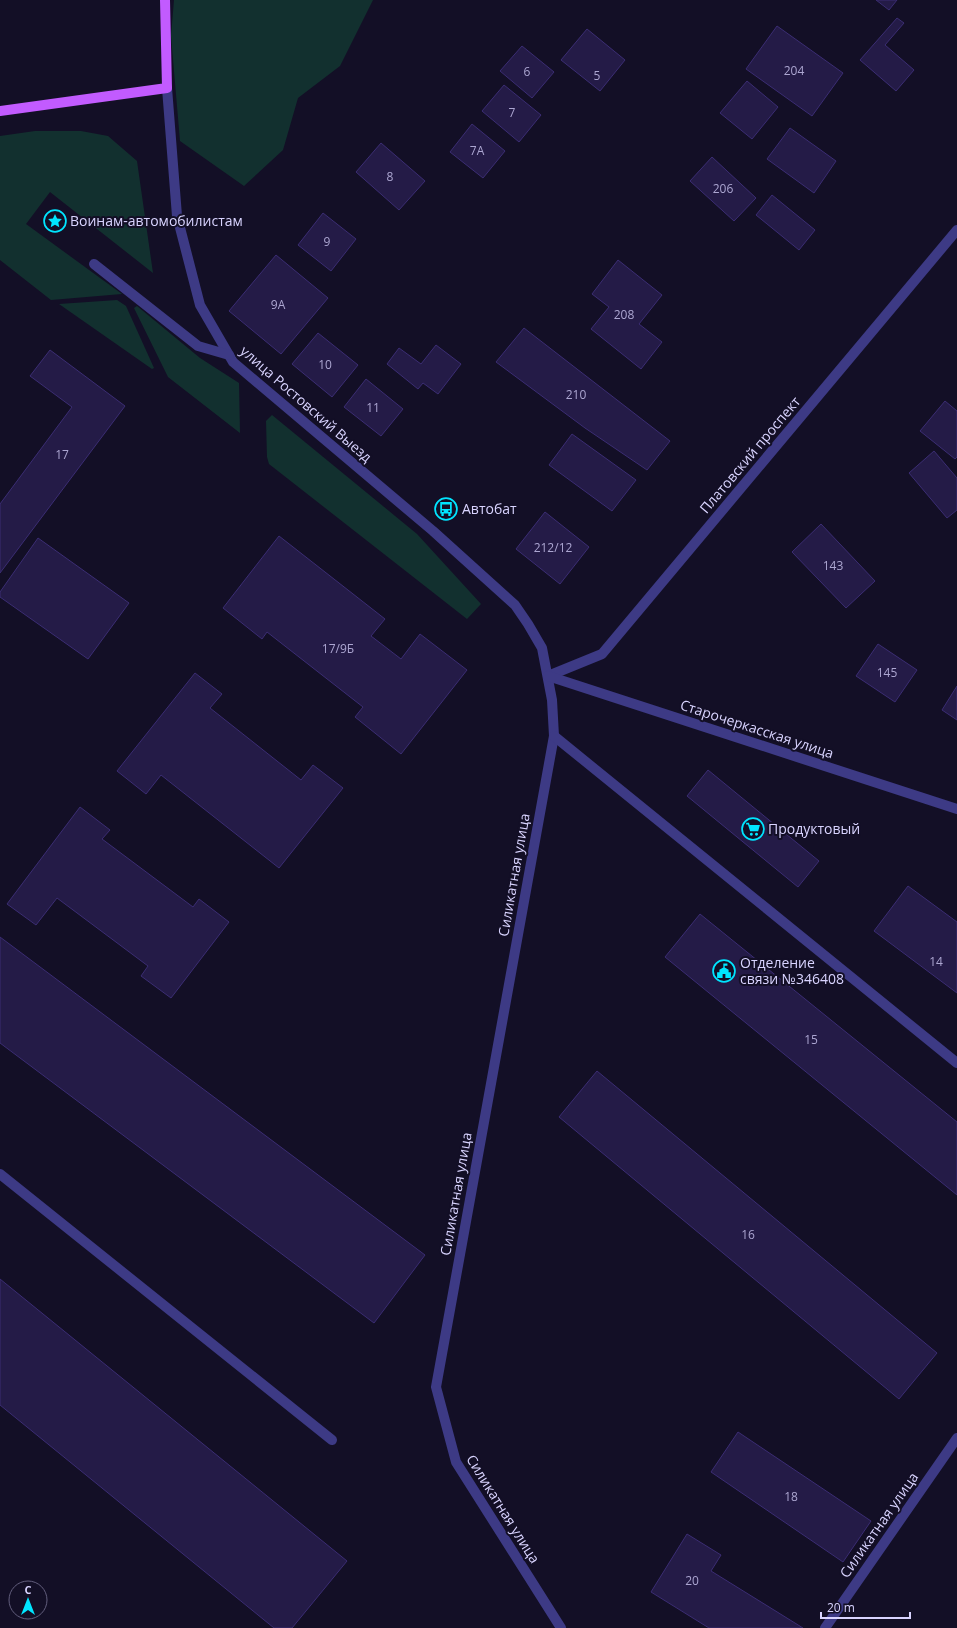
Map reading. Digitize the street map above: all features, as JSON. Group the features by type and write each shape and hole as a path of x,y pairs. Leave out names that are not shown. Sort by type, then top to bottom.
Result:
{"main road":[{"name":"улица Ростовский Выезд","path":"165,0 167,88"},
{"path":"0,112 167,88"}],"street":[{"name":"улица Ростовский Выезд","path":"167,88 177,216 200,305 233,362 427,526 515,604 542,648 548,676"},
{"name":"Платовский проспект","path":"548,676 602,654 957,230"},
{"path":"94,264 198,346 229,354"},
{"name":"Силикатная улица","path":"548,676 552,700 554,736 436,1387 456,1462 561,1628"},
{"name":"Старочеркасская улица","path":"548,676 957,809"},
{"path":"554,736 957,1063"},
{"path":"0,1174 332,1440"},
{"name":"Силикатная улица","path":"825,1628 957,1438"}],"green space":[{"path":"174,0 373,0 340,66 298,98 283,150 244,186 180,141 171,36"},
{"path":"35,131 81,131 108,136 137,161 153,273 50,192 26,224 122,294 51,300 0,260 0,136"},
{"path":"117,300 126,306 154,368 152,369 59,304"},
{"path":"137,306 200,358 239,383 240,433 168,377 134,308"},
{"path":"272,415 417,534 481,604 467,619 269,464 267,457 266,421"}],"building":[{"path":"876,0 897,0 889,10"},
{"path":"897,18 904,23 885,45 914,70 896,91 860,60"},
{"path":"777,26 843,73 812,116 746,69"},
{"path":"587,29 625,60 600,91 561,60"},
{"path":"522,46 554,72 532,98 500,71"},
{"path":"747,81 778,107 752,139 720,113"},
{"path":"504,85 541,115 519,142 482,111"},
{"path":"472,124 505,151 483,178 450,152"},
{"path":"790,128 836,161 814,193 767,159"},
{"path":"381,143 425,181 399,210 356,172"},
{"path":"712,157 756,198 734,221 690,181"},
{"path":"772,195 815,230 799,250 756,215"},
{"path":"323,213 356,239 331,271 298,245"},
{"path":"276,255 328,298 281,354 229,311"},
{"path":"618,260 662,295 639,324 662,342 641,369 591,329 609,307 592,294"},
{"path":"524,328 670,441 647,470 585,428 496,362"},
{"path":"318,333 358,365 332,397 292,364"},
{"path":"436,345 461,364 438,394 423,383 418,389 387,364 399,348 421,364"},
{"path":"50,350 125,406 0,573 0,504 72,407 30,376"},
{"path":"366,379 403,409 381,436 344,407"},
{"path":"945,401 957,411 957,457 955,459 920,431"},
{"path":"572,434 636,480 612,511 549,465"},
{"path":"934,451 957,478 957,510 947,518 909,473"},
{"path":"545,512 589,547 560,584 516,549"},
{"path":"821,524 875,581 846,608 792,552"},
{"path":"279,536 385,619 371,636 401,659 420,634 467,670 401,754 355,717 363,707 267,632 262,639 223,608"},
{"path":"38,538 129,603 88,659 0,597 0,592"},
{"path":"878,644 917,670 895,702 856,676"},
{"path":"195,673 222,694 210,708 301,780 313,765 343,788 279,868 161,775 146,794 117,771"},
{"path":"957,686 957,720 942,710"},
{"name":"Продуктовый","path":"708,770 819,861 798,887 687,796"},
{"path":"80,807 110,830 102,839 193,907 199,899 229,922 171,998 141,976 148,966 57,898 36,925 7,904"},
{"path":"908,886 957,922 957,993 874,931"},
{"path":"700,914 957,1122 957,1195 665,957"},
{"path":"0,937 425,1255 374,1323 0,1043"},
{"path":"597,1071 937,1353 899,1399 559,1117"},
{"path":"0,1279 347,1561 292,1628 274,1628 0,1405"},
{"path":"738,1432 871,1521 843,1562 711,1472"},
{"path":"687,1534 721,1555 711,1571 803,1628 709,1628 651,1592"}],"place":[{"name":"Воинам-автомобилистам","path":"55,221"},
{"name":"Автобат","path":"446,509"},
{"name":"Продуктовый","path":"753,829"},
{"name":"Отделение связи №346408","path":"724,971"}]}
